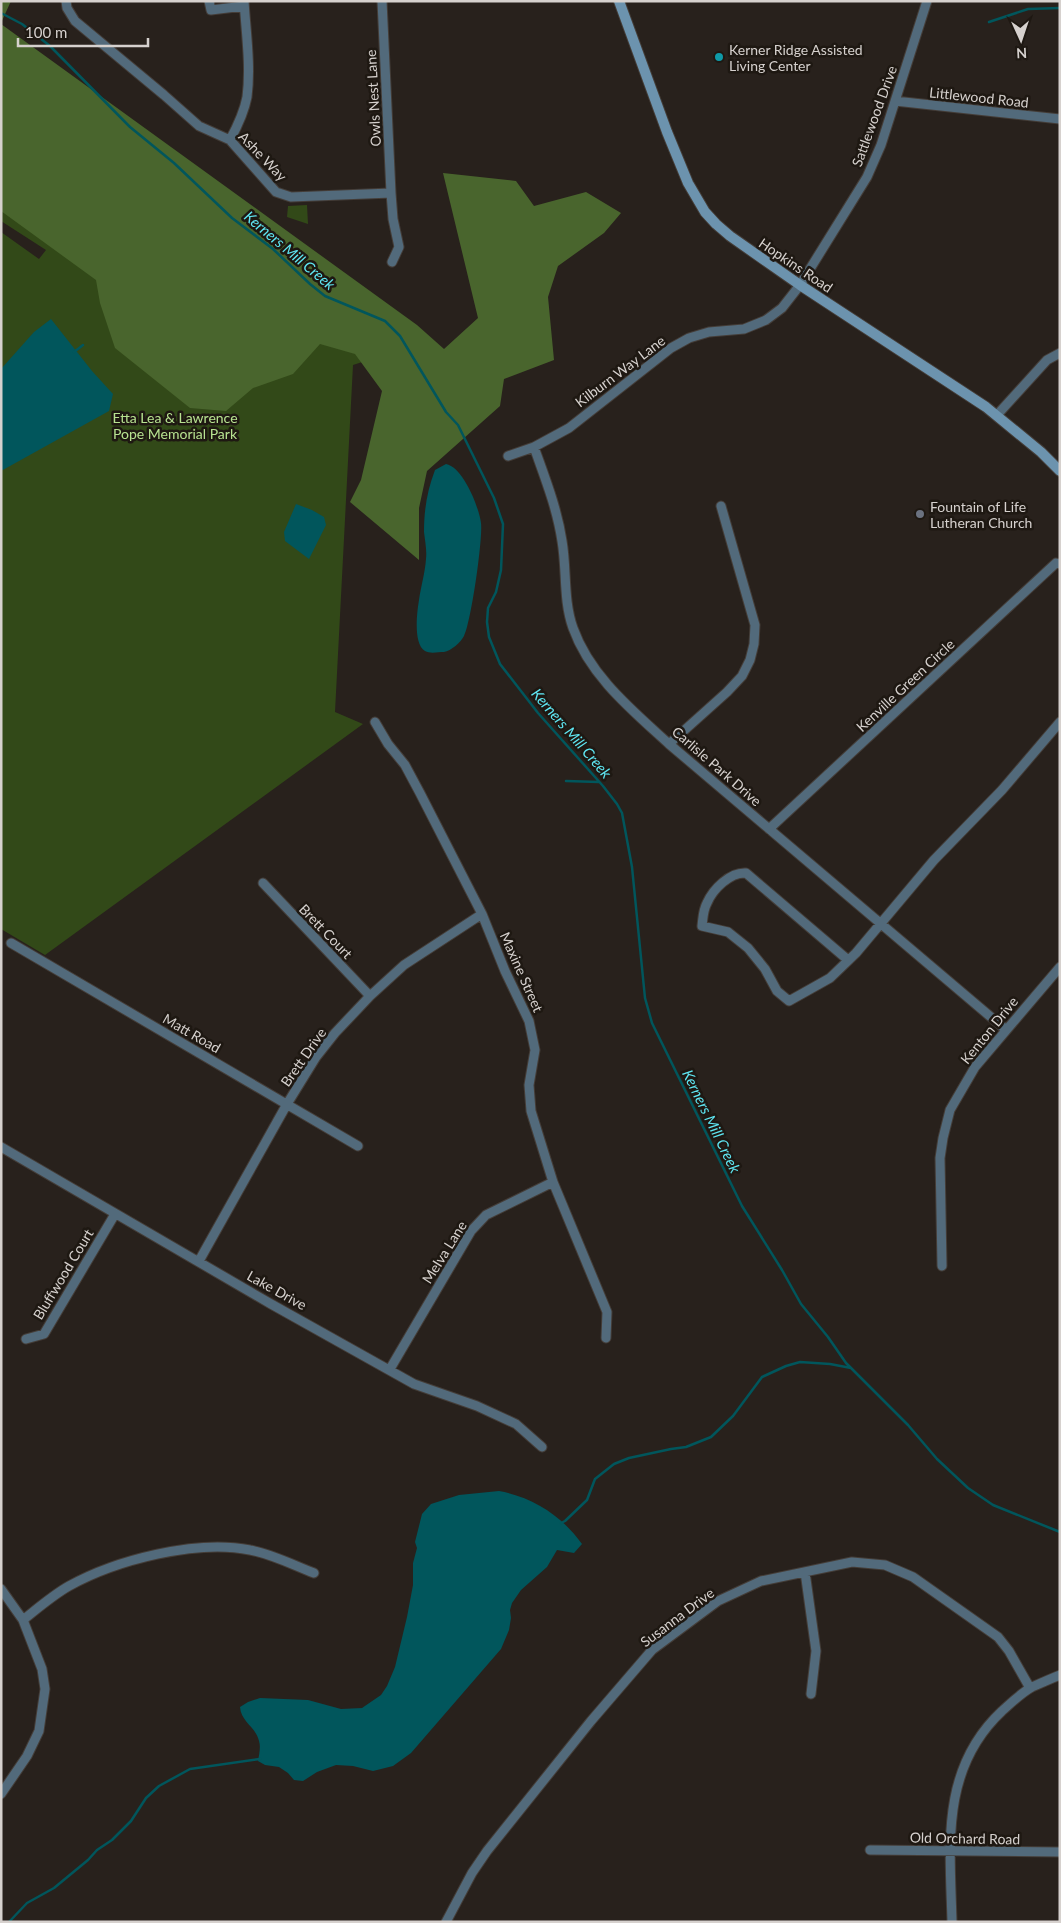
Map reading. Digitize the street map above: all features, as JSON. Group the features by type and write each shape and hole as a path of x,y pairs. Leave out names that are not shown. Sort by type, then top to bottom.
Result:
{"main road":[{"name":"Hopkins Road","path":"619,1 667,132 696,198 716,224 800,285 997,415 1041,452 1060,471"}],"street":[{"name":"Ashe Way","path":"66,1 67,8 75,21 199,126 230,140 276,192 291,197 391,193"},
{"path":"209,1 211,10 244,4 249,65 246,98 240,119 230,140"},
{"name":"Owls Nest Lane","path":"382,1 391,193"},
{"name":"Sattlewood Drive","path":"800,285 866,177 881,144 927,1"},
{"name":"Littlewood Road","path":"895,101 1060,119"},
{"path":"391,193 393,219 399,247 392,262"},
{"name":"Kilburn Way Lane","path":"508,456 534,447 569,428 670,348 689,338 709,332 744,329 766,320 782,308 800,285"},
{"path":"997,415 1047,360 1060,352"},
{"name":"Carlisle Park Drive","path":"534,447 552,495 558,518 566,569 566,602 572,627 594,668 619,699 669,744 1005,1029"},
{"path":"669,744 742,676 750,660 754,644 755,625 721,506"},
{"name":"Kenville Green Circle","path":"769,829 1056,563 1060,564"},
{"name":"Maxine Street","path":"375,722 388,744 405,765 482,914 505,971 529,1021 535,1050 529,1085 530,1111 553,1182 607,1312 606,1338"},
{"path":"848,960 746,873 732,875 710,897 706,904 702,926 728,932 748,948 765,969 777,991 790,1001 830,978 848,960 934,860 1002,790 1060,722"},
{"name":"Brett Court","path":"263,883 370,996"},
{"name":"Brett Drive","path":"199,1262 287,1104 316,1057 335,1033 370,996 404,965 482,914"},
{"name":"Matt Road","path":"11,943 358,1146"},
{"name":"Kenton Drive","path":"942,1266 940,1158 950,1110 974,1066 1060,967"},
{"name":"Lake Drive","path":"1,1147 271,1304 414,1384 478,1406 516,1424 542,1448"},
{"name":"Melva Lane","path":"390,1369 471,1231 486,1215 553,1182"},
{"name":"Bluffwood Court","path":"26,1339 44,1334 116,1214"},
{"path":"24,1620 51,1597 89,1576 134,1560 177,1551 213,1548 248,1550 264,1553 314,1573"},
{"name":"Susanna Drive","path":"446,1922 472,1873 487,1851 561,1757 652,1650 718,1601 761,1581 820,1567 852,1562 885,1565 913,1577 998,1637 1009,1651 1030,1688"},
{"path":"805,1572 816,1651 811,1694"},
{"path":"1,1589 24,1620 42,1668 45,1689 39,1731 27,1756 1,1794"},
{"path":"952,1922 950,1852 952,1809 966,1759 979,1736 994,1718 1030,1688 1060,1675"},
{"name":"Old Orchard Road","path":"870,1850 1060,1852"}],"green space":[{"path":"1,1 11,1 1,23"},
{"path":"1,24 417,325 444,349 478,318 443,173 516,181 534,206 586,192 621,213 604,233 558,266 548,297 554,360 504,379 500,406 427,471 419,508 419,560 350,502 361,480 382,391 355,354 320,344 293,374 253,388 226,411 190,408 115,348 100,303 96,280 1,211"},
{"name":"Etta Lea & Lawrence Pope Memorial Park","path":"103,108 381,356 353,365 335,712 363,724 45,955 1,929 1,232 39,259 46,250 1,221 1,212"},
{"path":"307,205 308,224 287,217 288,206"}],"water":[{"path":"51,319 92,371 113,394 109,411 1,471 1,369 34,332"},
{"path":"446,464 458,472 474,498 481,523 480,546 473,599 464,636 450,650 432,653 425,651 419,642 417,635 418,605 425,569 426,546 424,532 428,493 435,470"},
{"path":"296,504 324,517 326,525 309,559 285,541 284,532"},
{"path":"499,1491 524,1498 546,1509 565,1525 582,1544 574,1553 557,1550 547,1567 521,1590 512,1603 509,1630 501,1649 411,1753 393,1766 373,1771 353,1766 336,1765 317,1772 303,1781 294,1780 279,1767 265,1765 258,1761 259,1741 255,1732 243,1717 240,1707 260,1698 308,1700 341,1709 362,1708 381,1695 395,1667 407,1617 413,1585 413,1563 417,1548 415,1542 422,1514 431,1504 459,1495"}],"waterway":[{"path":"989,22 1028,9 1060,8"},
{"name":"Kerners Mill Creek","path":"1,13 22,24 50,46 130,127 174,163 232,218 273,249 310,284 325,296 385,321 400,336 446,412 458,425 494,498 503,524 501,570 496,592 488,608 487,622 489,637 500,664 538,713 603,786 622,813 632,867 645,998 652,1023 742,1206 801,1304 846,1363 908,1425 937,1459 968,1488 993,1505 1060,1532"},
{"path":"74,352 83,345"},
{"path":"566,781 599,782"},
{"path":"561,1523 587,1500 595,1479 614,1464 629,1458 686,1447 711,1437 733,1416 762,1377 800,1362 830,1364 851,1368"},
{"path":"9,1922 27,1903 54,1888 88,1860 97,1850 112,1840 131,1821 146,1798 159,1786 190,1769 260,1759"}],"place":[{"name":"Kerner Ridge Assisted Living Center","path":"719,57"},
{"name":"Fountain of Life Lutheran Church","path":"920,514"}]}
